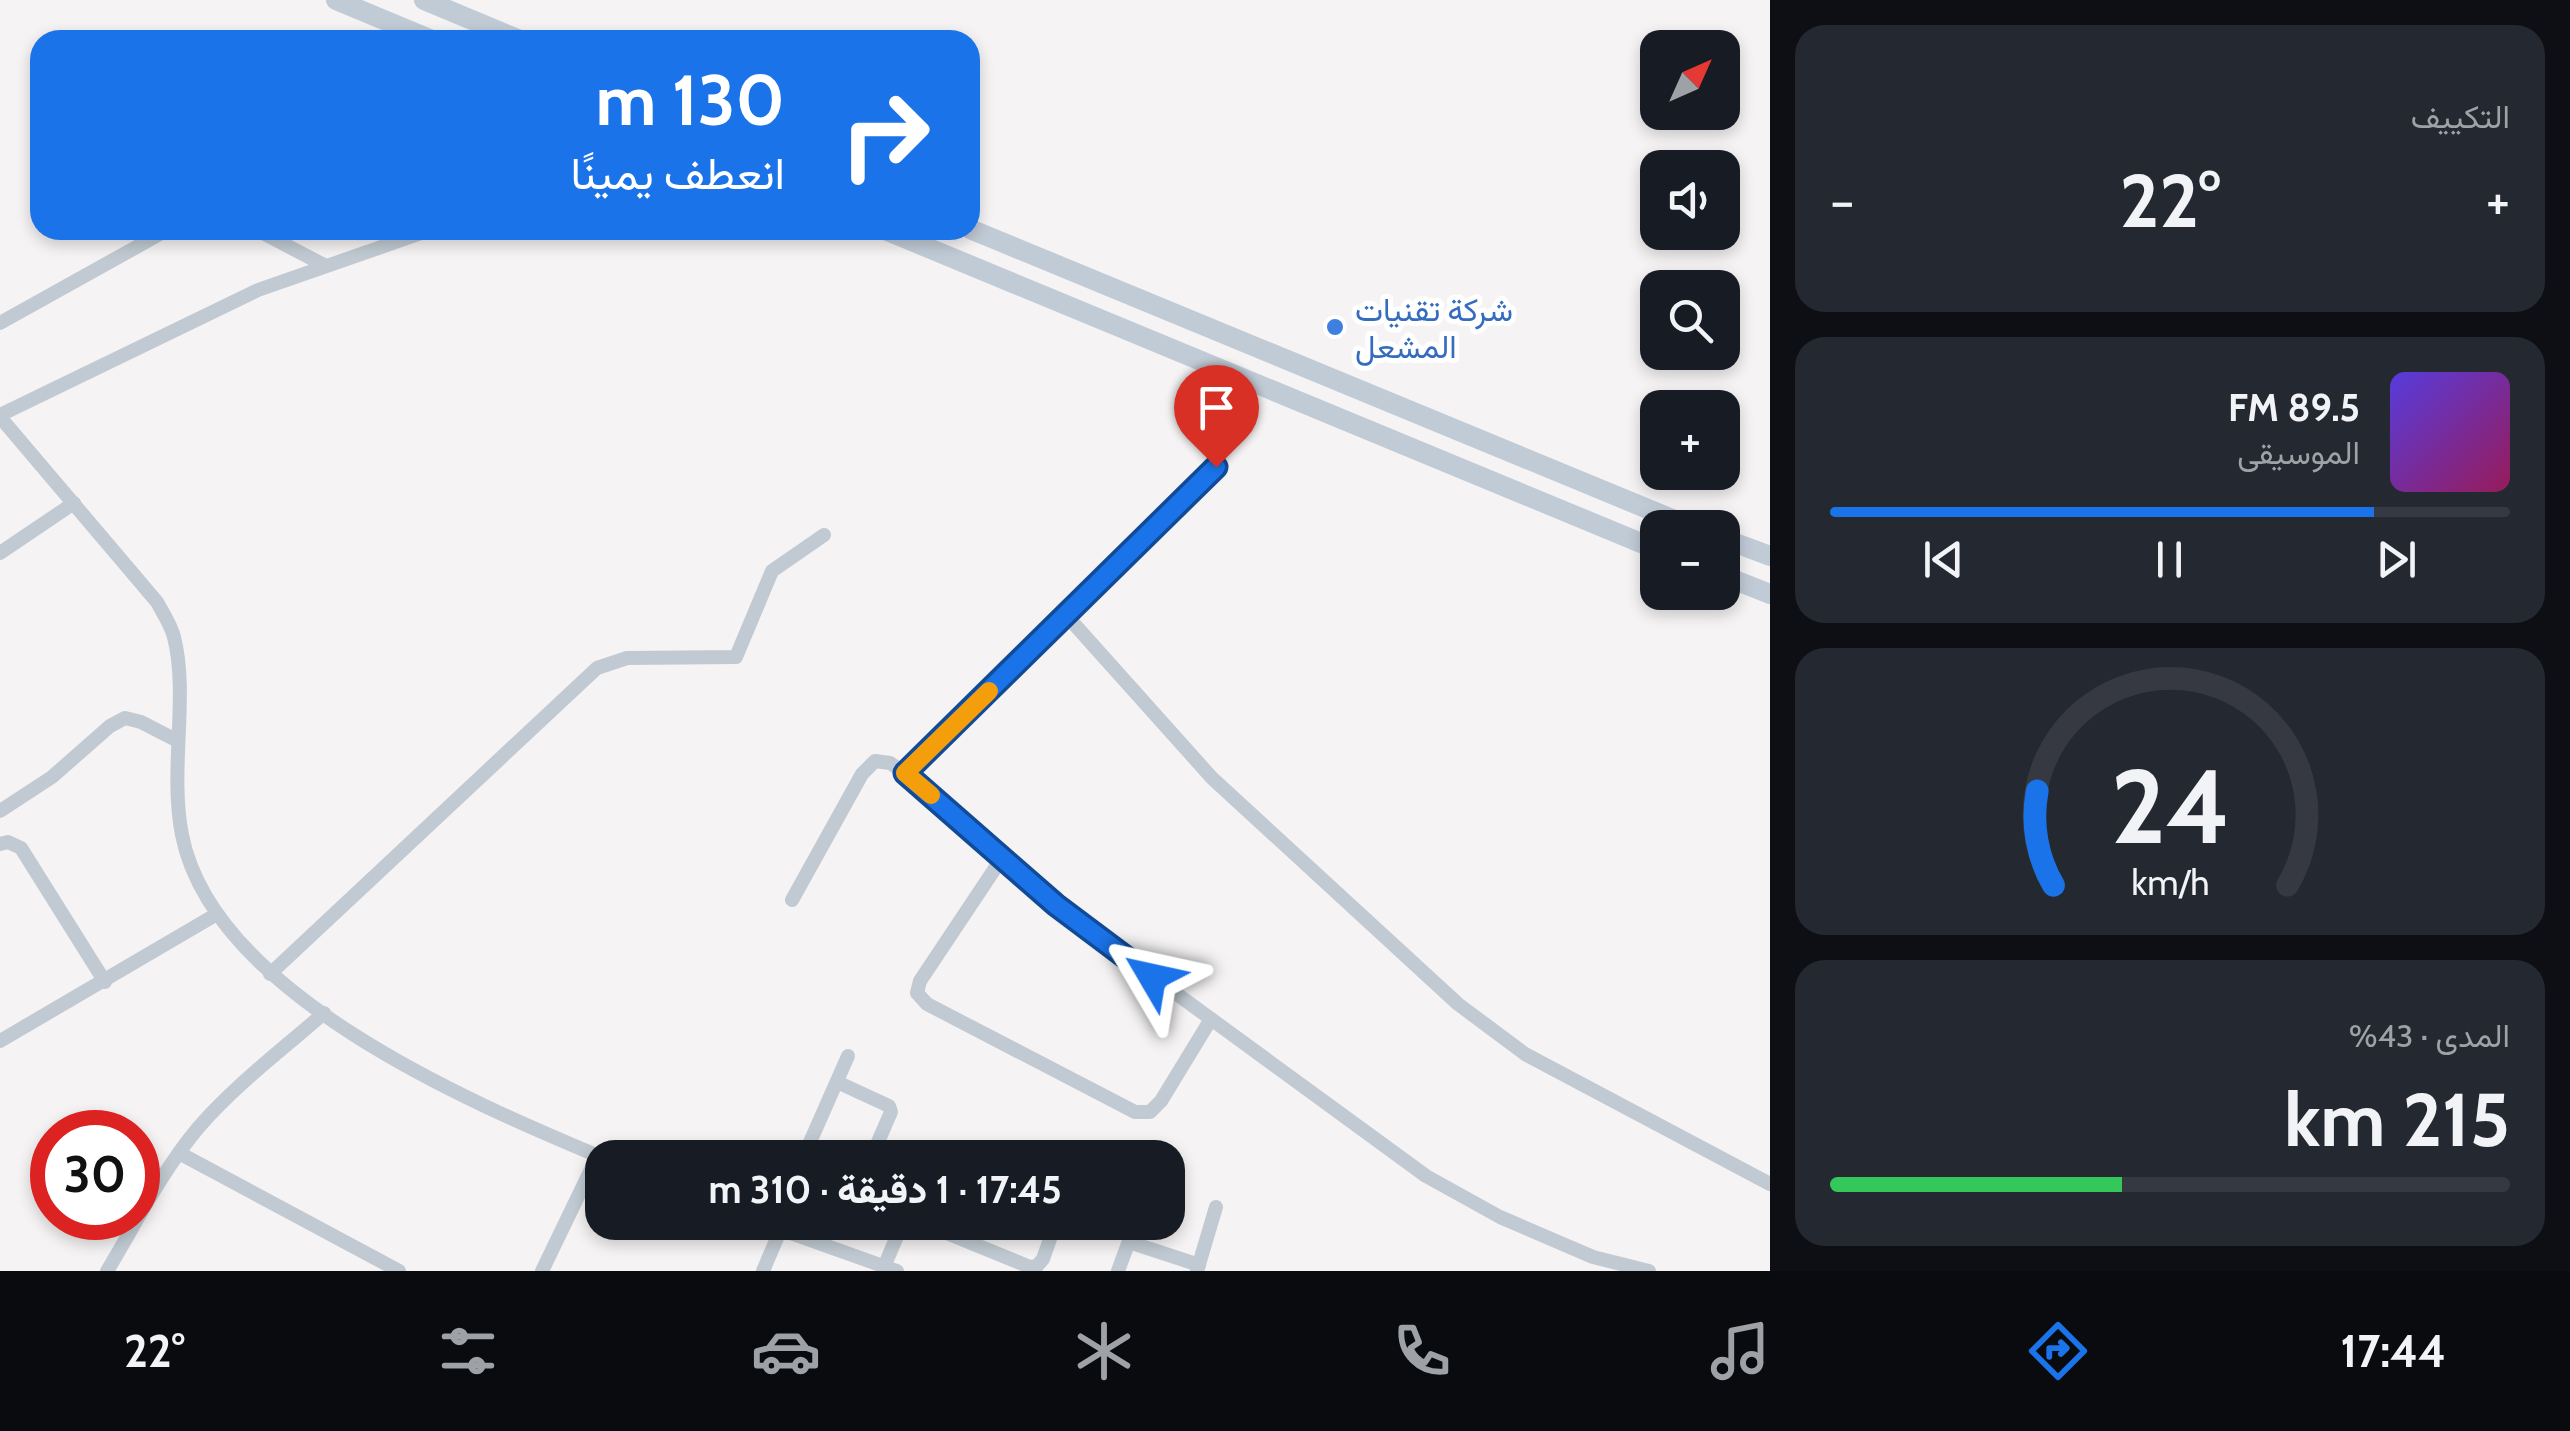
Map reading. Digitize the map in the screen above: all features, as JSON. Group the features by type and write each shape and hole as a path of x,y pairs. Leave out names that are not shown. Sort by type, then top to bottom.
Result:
{"street":[{"path":"336,0 408,30"},
{"path":"440,3 498,30"},
{"path":"980,233 1650,510"},
{"path":"0,323 149,240"},
{"path":"276,240 324,265"},
{"path":"400,240 258,290 0,416 158,602 173,633 179,667 176,740 182,836 204,898 249,955 324,1014 478,1105 585,1149"},
{"path":"909,240 1640,543"},
{"path":"905,773 1216,467"},
{"path":"0,553 74,503"},
{"path":"270,974 597,668 628,658 736,657 772,571 824,535"},
{"path":"1740,545 1770,556"},
{"path":"1740,583 1770,594"},
{"path":"1066,614 1212,778 1458,1004 1525,1054 1770,1184"},
{"path":"0,811 52,777 110,726 125,718 176,740"},
{"path":"792,900 862,774 875,761 890,763 1056,905 1426,1176 1500,1218 1593,1257 1649,1271"},
{"path":"0,844 8,842 21,848 105,982"},
{"path":"1002,858 920,981 918,993 927,1004 1134,1112 1150,1112 1160,1101 1211,1019"},
{"path":"0,1041 217,914"},
{"path":"107,1271 178,1153 219,1106 324,1014"},
{"path":"811,1140 848,1056"},
{"path":"837,1082 890,1106 878,1140"},
{"path":"178,1153 399,1271"},
{"path":"542,1271 585,1187"},
{"path":"1118,1271 1129,1242 1198,1268 1216,1207"},
{"path":"763,1271 776,1240"},
{"path":"806,1240 891,1269 898,1240"},
{"path":"965,1240 1030,1266 1037,1266 1043,1259 1050,1240"}],"slow traffic":[{"path":"931,795 905,773 989,691"}],"place":[{"name":"شركة تقنيات المشعل","path":"1335,327"}],"route":[{"path":"1152,977 1056,905 905,773 1216,467"}]}
